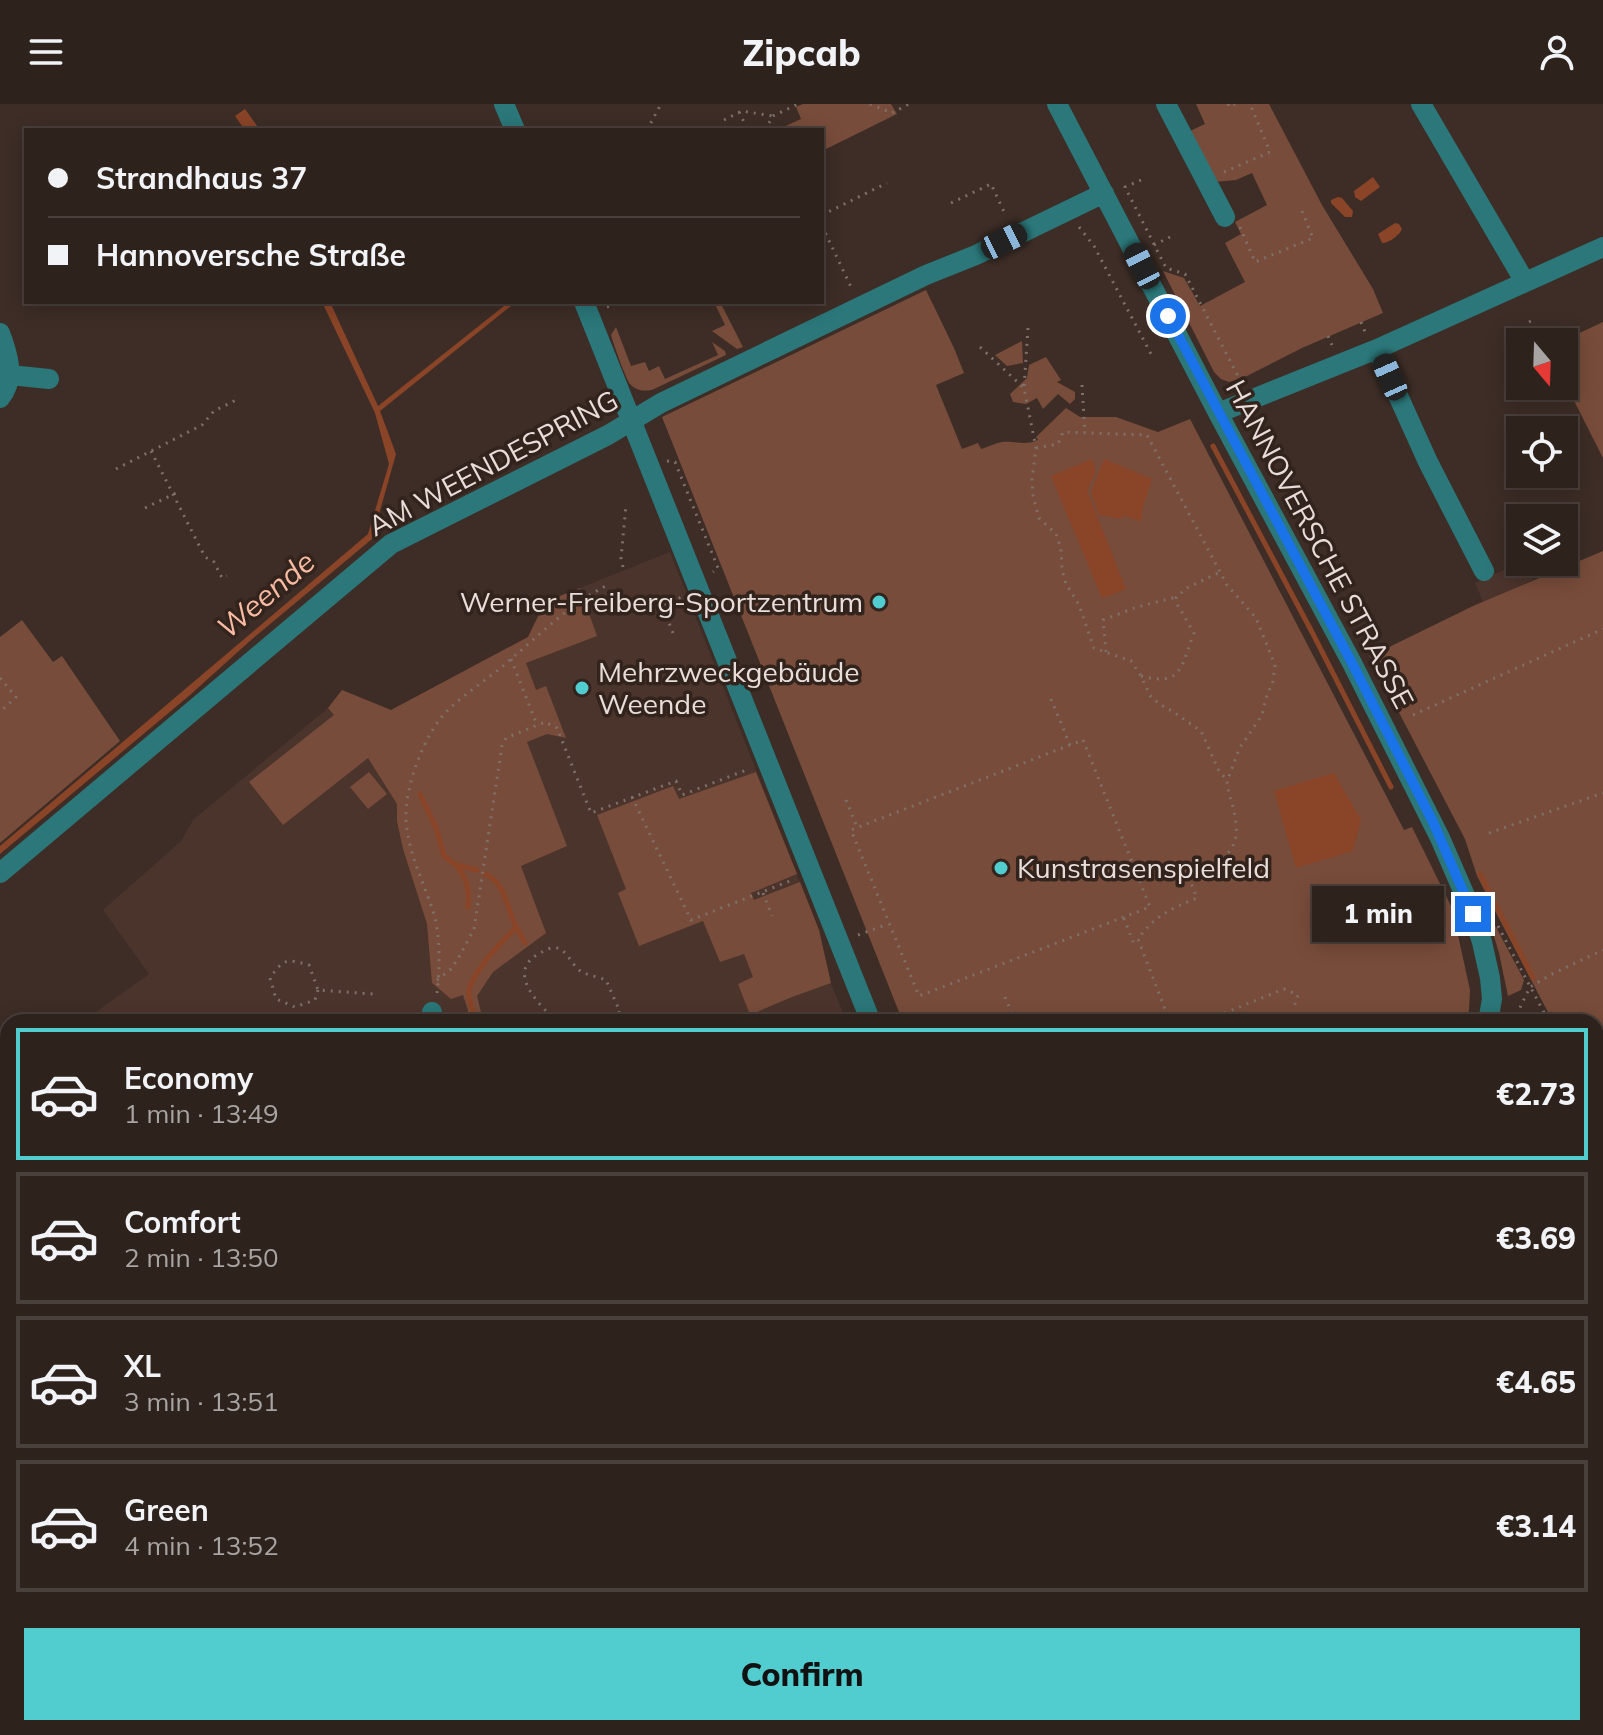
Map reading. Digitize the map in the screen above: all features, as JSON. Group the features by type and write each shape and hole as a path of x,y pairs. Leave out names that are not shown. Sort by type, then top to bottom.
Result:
{"street":[{"path":"504,104 514,128"},
{"name":"HANNOVERSCHE STRASSE","path":"1057,104 1226,410 1440,838 1482,942 1492,991 1492,1014"},
{"path":"1166,104 1225,217"},
{"path":"1421,104 1525,282"},
{"name":"AM WEENDESPRING","path":"0,873 391,544 608,435 661,403 1104,193"},
{"path":"1226,410 1377,349 1603,247"},
{"path":"585,304 868,1014"},
{"path":"0,333 10,375 6,391 0,398"},
{"path":"1377,349 1428,462 1484,571"},
{"path":"10,375 49,379"}],"path":[{"path":"648,128 661,104"},
{"path":"766,128 773,116 790,105 798,104"},
{"path":"870,104 892,113 909,104"},
{"path":"1228,104 1229,107 1235,104"},
{"path":"1205,179 1270,152 1250,104"},
{"path":"724,120 742,111 773,116"},
{"path":"739,112 747,128"},
{"path":"769,123 772,128"},
{"path":"1234,160 1237,166"},
{"path":"1141,180 1125,187 1166,268 1185,274 1240,380 1226,410"},
{"path":"824,214 887,183"},
{"path":"951,203 991,184 1006,216"},
{"path":"1225,217 1237,219 1255,262 1313,238 1300,206"},
{"path":"1067,211 1094,246 1151,354"},
{"path":"824,230 861,307"},
{"path":"1154,245 1170,237"},
{"path":"1280,245 1282,251"},
{"path":"1529,322 1535,319"},
{"path":"1028,328 1024,388 1036,448 1033,496 1039,518 1056,534 1066,584 1079,605 1094,648 1131,661 1151,697 1201,731 1219,771 1227,780"},
{"path":"980,347 1024,388"},
{"path":"1082,385 1085,433"},
{"path":"116,469 202,425 214,411 236,400 234,396"},
{"path":"1036,448 1058,444 1063,432 1147,435 1227,585 1256,618 1275,665 1262,715 1239,749 1227,780 1236,823 1231,848 1223,860 1189,878 1197,898 1166,911 1138,939 1167,1014"},
{"path":"151,451 205,557 214,562 222,578 227,576"},
{"path":"145,508 174,494"},
{"path":"623,567 621,558 626,505"},
{"path":"1106,652 1103,620 1176,597 1220,572"},
{"path":"433,1014 438,942 433,911 409,845 406,819 407,792 424,745 446,711 587,594 608,585"},
{"path":"1141,676 1157,680 1172,678 1179,671 1194,633 1176,597"},
{"path":"673,633 662,605 674,601"},
{"path":"1413,715 1603,629"},
{"path":"511,659 537,725"},
{"path":"0,712 16,697 1,677"},
{"path":"1051,699 1070,745"},
{"path":"437,980 458,959 474,929 502,746 506,738 545,722 557,728 591,813 676,781 682,795 768,762"},
{"path":"1083,740 1150,907 919,996 851,830 1070,745 1083,740"},
{"path":"1489,833 1603,793"},
{"path":"632,797 691,920 812,873"},
{"path":"846,800 857,827"},
{"path":"763,892 772,916"},
{"path":"1124,918 1135,947"},
{"path":"839,942 889,923"},
{"path":"549,1014 534,999 524,971 527,961 553,947 561,949 582,972 606,980 620,1012 614,1014"},
{"path":"1517,1014 1530,987 1603,950"},
{"path":"290,960 309,965 318,990 315,1000 295,1007 276,999 270,978 280,963 290,960"},
{"path":"1530,987 1545,1014"},
{"path":"1222,1014 1284,989 1298,995 1293,1010"},
{"path":"318,990 373,994"},
{"path":"1005,997 1012,1014"}],"shaded area":[{"path":"803,104 891,104 897,114 824,150 824,128 781,128 801,119 796,107"},
{"path":"1196,104 1269,104 1322,205 1373,289 1383,313 1302,348 1241,379 1229,382 1214,372 1163,271 1184,278 1200,306 1245,282 1225,243 1241,234 1235,222 1267,205 1252,173 1236,180 1214,182 1190,131 1205,124"},
{"path":"245,109 259,128 244,128 235,116"},
{"path":"1373,177 1380,187 1361,201 1355,197 1354,191"},
{"path":"1338,197 1353,211 1352,217 1345,217 1331,203"},
{"path":"1395,223 1399,224 1401,231 1382,243 1378,234"},
{"path":"926,290 964,373 936,385 962,449 978,443 981,449 1002,442 1033,442 1066,408 1080,417 1116,417 1158,432 1190,419 1404,830 1412,827 1452,908 1470,990 1468,1014 900,1014 662,417"},
{"path":"323,304 331,304 378,406 506,304 514,304 380,411 396,454 372,539 0,854 0,846 368,534 389,464 375,413"},
{"path":"715,304 721,304 743,347 737,349 712,331 725,325"},
{"path":"1603,322 1603,458 1574,400 1578,400 1578,334"},
{"path":"616,327 631,366 645,362 649,371 659,366 665,379 718,355 712,342 726,355 654,389 641,390 630,384 623,368 611,335"},
{"path":"1022,341 1023,363 1007,366 995,355"},
{"path":"1046,357 1061,380 1057,382 1075,392 1075,399 1070,404 1058,394 1043,409 1037,398 1026,404 1013,402 1010,394 1027,378 1029,365"},
{"path":"1092,459 1096,470 1087,491 1126,589 1102,598 1051,476"},
{"path":"1104,459 1152,479 1141,522 1123,515 1122,519 1099,515 1091,492"},
{"path":"1603,551 1603,1014 1549,1014 1477,876 1465,839 1369,655 1473,606 1544,576 1578,576 1578,562"},
{"path":"670,552 819,930 829,979 844,1014 93,1014 149,974 103,910 181,841 193,820 328,708 342,690 391,710 528,637 545,602"},
{"path":"1506,569 1506,576 1531,576 1533,580 1483,602 1475,583"},
{"path":"580,588 597,636 526,663 536,690 546,686 566,738 547,734 527,742 567,846 521,866 546,933 493,972 477,996 482,1014 467,1014 463,995 451,999 432,983 427,924 403,849 397,804 368,758 283,825 249,782 334,715 328,708 342,690 391,710 528,637 545,602"},
{"path":"22,620 53,662 62,656 120,741 0,843 0,637"},
{"path":"369,772 387,794 368,809 350,787"},
{"path":"756,772 797,874 751,893 754,900 800,882 819,930 831,983 750,1014 738,984 753,977 744,954 720,962 703,921 639,946 618,893 626,889 597,815 673,786 679,799"},
{"path":"1334,773 1361,820 1353,851 1296,868 1274,791"},
{"path":"1487,913 1524,980 1521,990 1508,996"}],"waterway":[{"path":"1213,446 1391,787"},
{"path":"420,794 436,828 444,856 456,865 477,870"},
{"path":"456,865 467,884 468,907"},
{"path":"485,874 501,889 525,943"},
{"path":"1480,874 1533,978"},
{"path":"473,1014 469,991 476,974 516,927"}],"place":[{"name":"Werner-Freiberg-Sportzentrum","path":"879,602"},
{"name":"Mehrzweckgebäude Weende","path":"582,688"},
{"name":"Kunstrasenspielfeld","path":"1001,868"}],"route":[{"path":"1168,316 1352,663 1433,822 1473,914"}],"water label":[{"name":"Weende","path":"266,595"}]}
